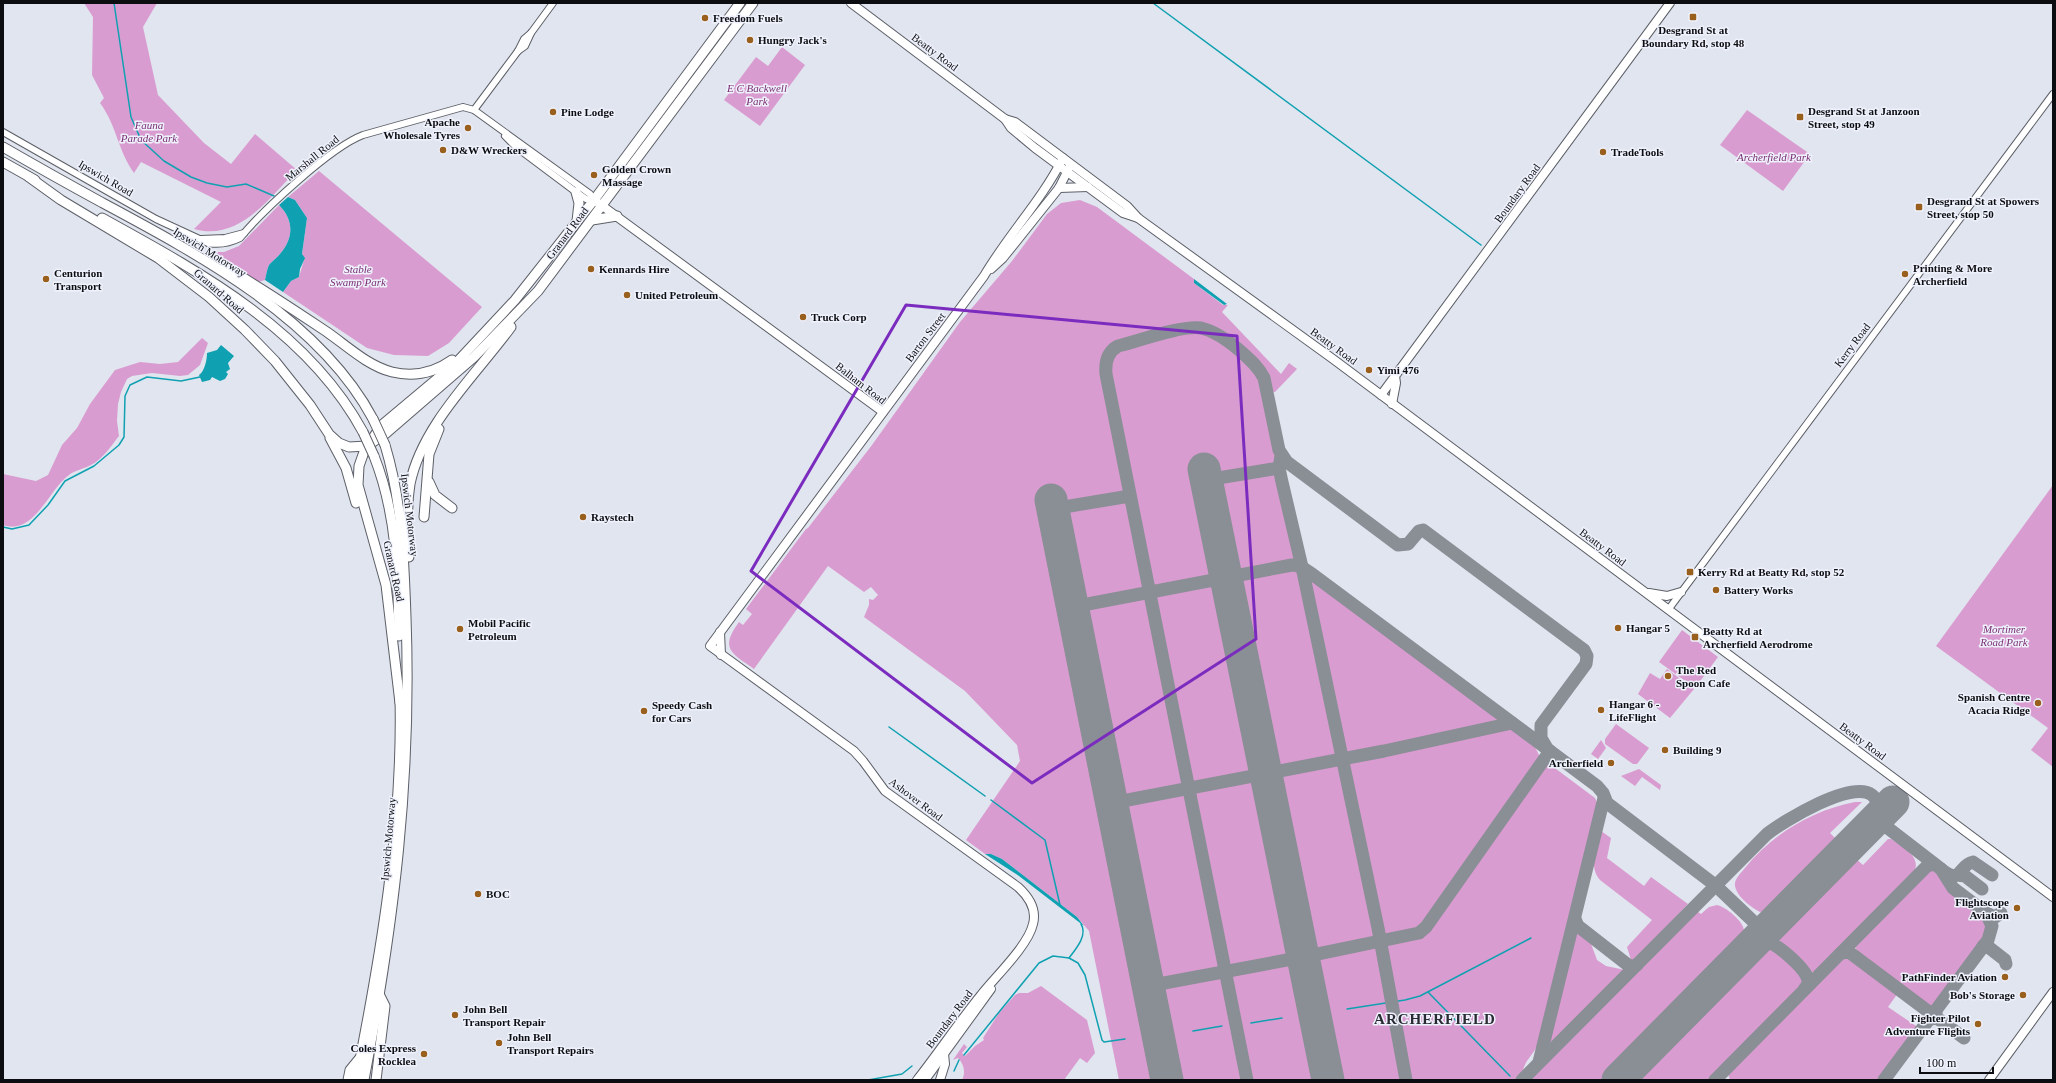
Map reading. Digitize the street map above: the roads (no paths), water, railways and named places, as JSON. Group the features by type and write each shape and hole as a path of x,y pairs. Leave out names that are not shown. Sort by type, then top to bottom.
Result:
{"highway":[{"name":"Granard Road","path":"400,703 392,620 381,559 361,501 358,485 359,466 367,446 376,432 397,411 445,373 479,339 528,285 594,200 740,3"},
{"name":"Granard Road","path":"29,177 61,200 158,258 209,297 240,325 275,361 306,400 329,434 339,443 348,447 367,446 457,373 506,326 538,291 753,3"},
{"name":"Ipswich Motorway","path":"3,147 138,222 224,273 313,341 346,376 373,419 384,445 395,483 401,524 407,646 406,749 402,821 392,916 380,996 364,1080"},
{"name":"Ipswich Motorway","path":"3,162 178,260 251,309 318,368 343,399 363,432 374,456 387,495 395,543 400,703 391,863 379,959 356,1080"},
{"path":"576,192 579,203 577,221"},
{"path":"592,220 617,216"},
{"path":"138,222 171,236 230,270 374,365 384,369 412,374 433,370 449,363 479,339"},
{"path":"407,646 411,604 408,504 413,471 431,431 538,291"},
{"path":"424,517 430,448 437,431 496,347"},
{"path":"329,434 330,442 342,460 358,506 381,559"},
{"path":"342,460 349,454 367,446"},
{"path":"428,474 433,492 440,500 452,508"},
{"path":"376,1080 385,1006 380,996"},
{"path":"348,1080 350,1070 361,1056"}],"main road":[{"name":"Beatty Road","path":"851,3 1006,119 1015,122 1127,206 1138,218 1197,259 1381,395 2053,898"},
{"name":"Boundary Road","path":"1381,395 1670,3"},
{"name":"Beatty Road","path":"1006,119 1011,128 1059,166 1123,213 1138,218"},
{"name":"Barton Street","path":"883,412 984,276 997,254 1052,180 1059,166 1067,161"},
{"name":"Barton Street","path":"984,276 1003,258 1059,188 1067,172 1067,161"},
{"path":"1059,188 1088,187"},
{"name":"Balham Road","path":"594,200 603,205 883,412 710,646"},
{"path":"1392,404 1396,383 1395,376"},
{"path":"1633,583 1651,594 1667,596 1681,592"},
{"path":"720,632 721,655"},
{"name":"Ashover Road","path":"710,646 854,751 885,791 1023,891 1034,910"},
{"name":"Boundary Road","path":"925,1080 987,997 1001,973 1029,935 1033,925 1034,910"},
{"name":"Boundary Road","path":"917,1080 981,994 1001,973"},
{"path":"1989,1080 2053,992"},
{"path":"940,1080 945,1064 944,1054"}],"street":[{"path":"474,110 518,51 525,46 531,33 553,3"},
{"name":"Kerry Road","path":"1668,610 2053,94"},
{"name":"Marshall Road","path":"201,239 225,238 244,233 302,178 340,147 356,138 459,108 474,110"},
{"name":"Balham Road","path":"474,110 590,194 594,200"},
{"name":"Balham Road","path":"497,127 516,147 586,199 594,200"},
{"name":"Ipswich Road","path":"3,132 156,219 201,239"}],"water":[{"path":"288,197 295,200 307,218 302,254 305,258 300,269 299,277 291,281 283,292 265,280 269,265 285,248 290,235 290,223 279,205"},
{"path":"1194,279 1227,304 1224,305 1194,283"},
{"path":"221,345 234,356 228,363 230,369 226,372 228,374 225,379 220,381 212,377 210,380 202,382 199,375 204,368 207,353 217,350"},
{"path":"985,854 991,854 1002,859 1077,917 1084,926 1019,876"}],"waterway":[{"path":"114,3 131,117 141,140 164,161 191,177 207,183 227,187 246,184 274,196"},
{"path":"1153,3 1481,245"},
{"path":"3,527 12,529 29,525 48,505 65,481 94,466 119,445 124,437 125,396 130,385 147,377 181,381 200,377"},
{"path":"889,727 985,796"},
{"path":"991,800 1045,840 1060,905"},
{"path":"1069,958 1078,946 1082,937 1083,928 1081,924"},
{"path":"1347,1009 1405,1000 1420,996 1531,938"},
{"path":"964,1055 1039,963 1053,956 1069,958 1078,963 1085,975 1102,1040 1104,1042 1125,1039"},
{"path":"1428,992 1510,1076"},
{"path":"1251,1023 1282,1018"},
{"path":"1193,1031 1222,1026"},
{"path":"954,1071 959,1060"},
{"path":"868,1080 902,1074 912,1066"}],"place":[{"name":"Desgrand St at Boundary Rd, stop 48","path":"1693,17"},
{"name":"Freedom Fuels","path":"705,18"},
{"name":"Hungry Jack's","path":"750,40"},
{"name":"Pine Lodge","path":"553,112"},
{"name":"Desgrand St at Janzoon Street, stop 49","path":"1800,117"},
{"name":"Apache Wholesale Tyres","path":"468,128"},
{"name":"D&W Wreckers","path":"443,150"},
{"name":"TradeTools","path":"1603,152"},
{"name":"Golden Crown Massage","path":"594,175"},
{"name":"Desgrand St at Spowers Street, stop 50","path":"1919,207"},
{"name":"Kennards Hire","path":"591,269"},
{"name":"Printing & More Archerfield","path":"1905,274"},
{"name":"Centurion Transport","path":"46,279"},
{"name":"United Petroleum","path":"627,295"},
{"name":"Truck Corp","path":"803,317"},
{"name":"Yimi 476","path":"1369,370"},
{"name":"Raystech","path":"583,517"},
{"name":"Kerry Rd at Beatty Rd, stop 52","path":"1690,572"},
{"name":"Battery Works","path":"1716,590"},
{"name":"Hangar 5","path":"1618,628"},
{"name":"Mobil Pacific Petroleum","path":"460,629"},
{"name":"Beatty Rd at Archerfield Aerodrome","path":"1695,637"},
{"name":"The Red Spoon Cafe","path":"1668,676"},
{"name":"Spanish Centre Acacia Ridge","path":"2038,703"},
{"name":"Hangar 6 - LifeFlight","path":"1601,710"},
{"name":"Speedy Cash for Cars","path":"644,711"},
{"name":"Building 9","path":"1665,750"},
{"name":"Archerfield","path":"1611,763"},
{"name":"BOC","path":"478,894"},
{"name":"Flightscope Aviation","path":"2017,908"},
{"name":"PathFinder Aviation","path":"2005,977"},
{"name":"Bob's Storage","path":"2023,995"},
{"name":"John Bell Transport Repair","path":"455,1015"},
{"name":"Fighter Pilot Adventure Flights","path":"1978,1024"},
{"name":"John Bell Transport Repairs","path":"499,1043"},
{"name":"Coles Express Rocklea","path":"424,1054"}],"district":[{"name":"ARCHERFIELD","path":"1435,1019"}],"park label":[{"name":"E C Backwell Park","path":"757,94"},
{"name":"Fauna Parade Park","path":"149,131"},
{"name":"Archerfield Park","path":"1774,157"},
{"name":"Stable Swamp Park","path":"358,275"},
{"name":"Mortimer Road Park","path":"2004,635"}]}
